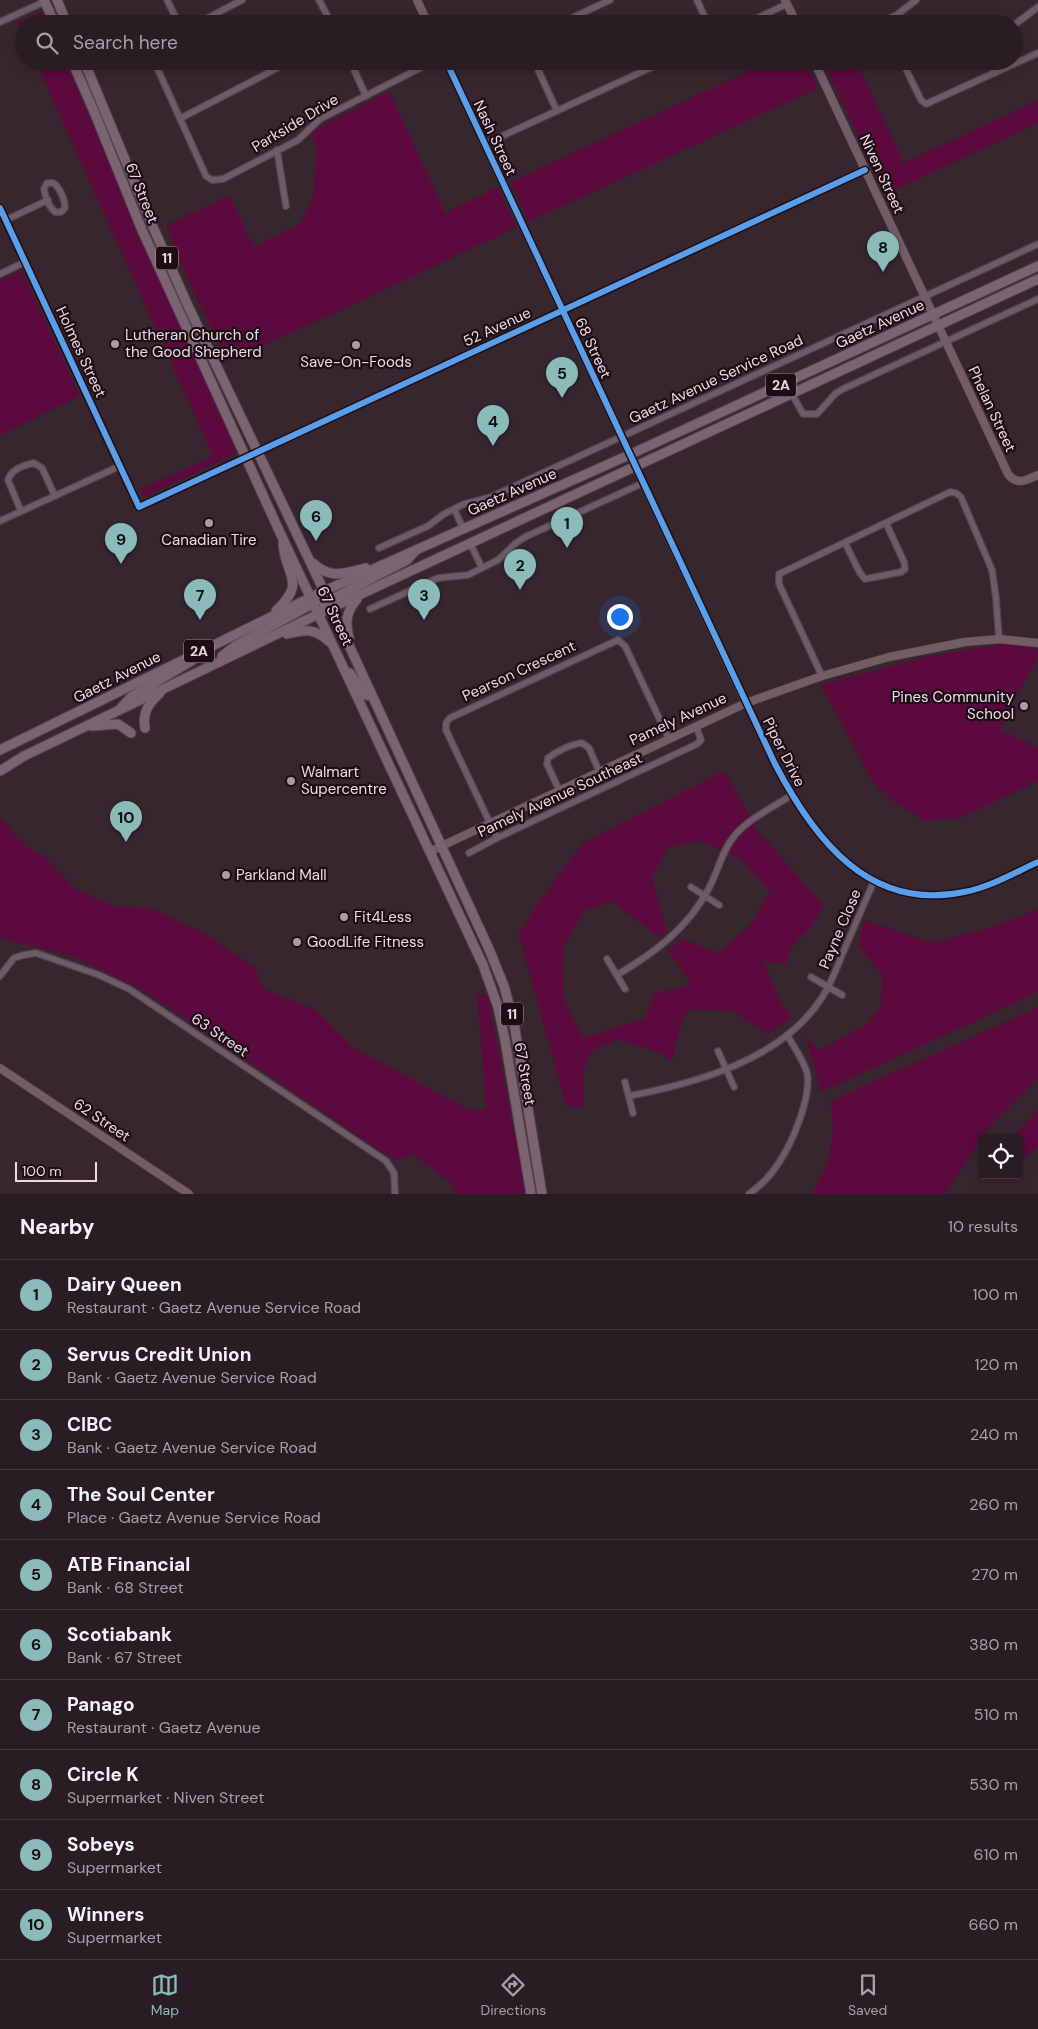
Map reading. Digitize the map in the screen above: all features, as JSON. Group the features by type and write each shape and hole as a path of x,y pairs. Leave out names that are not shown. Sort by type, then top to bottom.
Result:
{"main road":[{"path":"45,0 51,15"},
{"path":"57,0 64,15"},
{"name":"67 Street","path":"76,70 142,230 282,537 483,965 498,1007 531,1194"},
{"name":"67 Street","path":"88,70 161,245 324,591 489,949 504,986 514,1023 542,1194"},
{"name":"Gaetz Avenue","path":"324,591 419,547 630,455 1038,266"},
{"name":"Gaetz Avenue","path":"330,605 360,595 1038,279"},
{"path":"272,616 288,599 293,590 293,578 284,558 282,537"},
{"path":"319,614 330,605 407,560 419,547"},
{"path":"308,559 320,570 331,574 381,566"},
{"path":"206,668 236,646 324,591"},
{"path":"351,650 346,619 350,607 360,595"},
{"name":"Gaetz Avenue","path":"0,750 201,650 272,616 312,600"},
{"name":"Gaetz Avenue","path":"120,710 319,614"},
{"path":"263,641 298,631 311,630 320,634 333,645"},
{"path":"120,710 131,697 195,659 201,650"},
{"path":"343,665 355,678 365,695 372,696"},
{"path":"145,728 146,709 166,687"},
{"path":"361,704 365,704 371,710 388,744 400,758"},
{"name":"2A","path":"0,771 24,756 120,710"},
{"path":"84,727 115,724 124,727 131,733"}],"street":[{"path":"0,22 45,0"},
{"path":"167,0 174,15"},
{"path":"213,15 242,0"},
{"path":"319,0 327,15"},
{"path":"578,15 610,0"},
{"path":"697,0 704,15"},
{"path":"896,15 916,0"},
{"path":"420,1 425,15"},
{"path":"762,15 786,2 792,15"},
{"path":"1023,18 1038,7"},
{"path":"1023,60 1038,53"},
{"name":"Parkside Drive","path":"158,70 206,176 212,180 223,179 298,140 320,119 417,70"},
{"path":"181,118 274,70"},
{"path":"354,70 366,96"},
{"name":"Nash Street","path":"450,70 522,224"},
{"path":"538,70 557,111"},
{"path":"485,144 646,70"},
{"name":"Niven Street","path":"818,70 938,326"},
{"path":"906,70 920,100 926,104 1001,70"},
{"path":"277,150 286,206"},
{"name":"52 Avenue","path":"139,507 865,170"},
{"path":"53,183 57,185 65,203 65,208 61,212 55,212 48,200 44,189 47,184 53,183"},
{"path":"6,220 48,200"},
{"name":"Holmes Street","path":"0,208 139,507"},
{"name":"68 Street","path":"522,224 630,455"},
{"name":"Gaetz Avenue Service Road","path":"379,548 428,526 454,509 491,497 1038,244"},
{"path":"0,274 25,262"},
{"path":"792,394 803,414 817,414 840,391 1038,299"},
{"name":"Phelan Street","path":"938,326 1010,477 1019,482 1038,476"},
{"name":"Piper Drive","path":"630,455 775,764 792,795 833,851 858,872 874,882 895,890 917,895 954,894 981,887 1038,862"},
{"path":"21,511 8,480 12,473 28,464 34,463 40,466 55,496"},
{"path":"0,521 120,466"},
{"path":"370,609 438,578 464,576 482,568 498,560 525,537 642,483"},
{"path":"822,676 779,584 778,576 784,571 950,492 960,495 992,570 999,639"},
{"path":"454,509 462,528"},
{"path":"845,543 865,579 901,572 905,569 904,562 886,523"},
{"path":"470,543 482,568"},
{"name":"Pamely Avenue","path":"431,851 746,703 822,676 880,659 925,649 999,639 1038,643"},
{"name":"Pearson Crescent","path":"497,838 446,728 446,723 450,718 618,640 625,646 669,739"},
{"name":"Pamely Avenue Southeast","path":"469,853 497,838 698,744 701,740 696,726"},
{"path":"559,790 547,764 547,760 552,755 577,744 585,744 600,771"},
{"path":"617,975 665,942 685,923 705,896 727,848 736,834 750,821 792,795"},
{"name":"Payne Close","path":"629,1096 681,1085 726,1070 762,1052 787,1035 812,1011 828,986 874,882"},
{"path":"691,887 720,905"},
{"name":"63 Street","path":"0,976 11,961 18,956 36,953 99,975 129,989 386,1161 392,1169 395,1179 395,1194"},
{"path":"608,959 625,989"},
{"name":"Payne Close","path":"811,976 842,995"},
{"path":"749,1194 766,1179 782,1157 805,1099 808,1085 807,1073 787,1035"},
{"path":"718,1051 734,1087"},
{"name":"62 Street","path":"0,1068 189,1194"},
{"path":"625,1082 633,1113"}],"shaded area":[{"path":"43,11 45,15 34,15"},
{"path":"39,70 69,70 237,453 145,497 139,490 213,456"},
{"path":"751,70 810,70 818,88 528,222 511,182"},
{"path":"826,70 860,70 904,163 1038,100 1038,123 886,194"},
{"path":"389,91 445,213 498,187 516,227 363,300 228,361 190,285 166,225 229,196 254,247 301,223 313,199 317,148 311,132"},
{"path":"22,271 80,396 0,435 0,281"},
{"path":"1007,643 1038,649 1038,659 1017,694 999,730 1038,747 1038,781 960,818 925,821 893,801 871,780 821,685 925,657"},
{"path":"724,771 759,833 824,906 809,929 789,950 787,963 764,962 778,998 792,1017 768,1034 732,1011 689,1009 681,1024 672,1060 648,1048 616,1040 592,1050 583,1069 584,1107 566,1106 518,933 583,843","holes":["700,841 739,858 770,891 752,923 719,953 683,939 667,950 692,984 654,994 645,1018 583,1038 563,998 564,946 585,910 613,902 658,936 667,932 652,876 668,847"]},
{"path":"0,818 23,843 30,849 43,855 74,888 113,906 150,908 204,933 255,968 262,988 316,1010 355,1049 472,1111 486,1108 477,993 488,996 526,1194 457,1194 449,1181 412,1154 396,1161 141,989 75,957 0,938"},
{"path":"1038,909 1038,992 821,1092 806,1037 820,1050 867,1024 881,1005 882,975 858,945 864,920 933,943 996,926"},
{"path":"1038,1007 1038,1078 984,1134 978,1134 978,1143 945,1194 812,1194 827,1164 833,1136 831,1101"},
{"path":"1038,1110 1038,1147 1023,1160 1023,1134 1016,1134"}],"cycle path":[{"path":"450,70 775,764 790,792 808,818 827,843 849,864 873,880 900,891 930,895 974,890 1038,862"},
{"path":"0,208 139,507 865,170"}],"place":[{"name":"Circle K","path":"883,272"},
{"name":"Lutheran Church of the Good Shepherd","path":"115,344"},
{"name":"Save-On-Foods","path":"356,345"},
{"name":"ATB Financial","path":"562,398"},
{"name":"The Soul Center","path":"493,446"},
{"name":"Canadian Tire","path":"209,523"},
{"name":"Scotiabank","path":"316,541"},
{"name":"Dairy Queen","path":"567,548"},
{"name":"Sobeys","path":"121,564"},
{"name":"Servus Credit Union","path":"520,590"},
{"name":"Panago","path":"200,620"},
{"name":"CIBC","path":"424,620"},
{"name":"Pines Community School","path":"1024,706"},
{"name":"Walmart Supercentre","path":"291,781"},
{"name":"Winners","path":"126,842"},
{"name":"Parkland Mall","path":"226,875"},
{"name":"Fit4Less","path":"344,917"},
{"name":"GoodLife Fitness","path":"297,942"}]}
